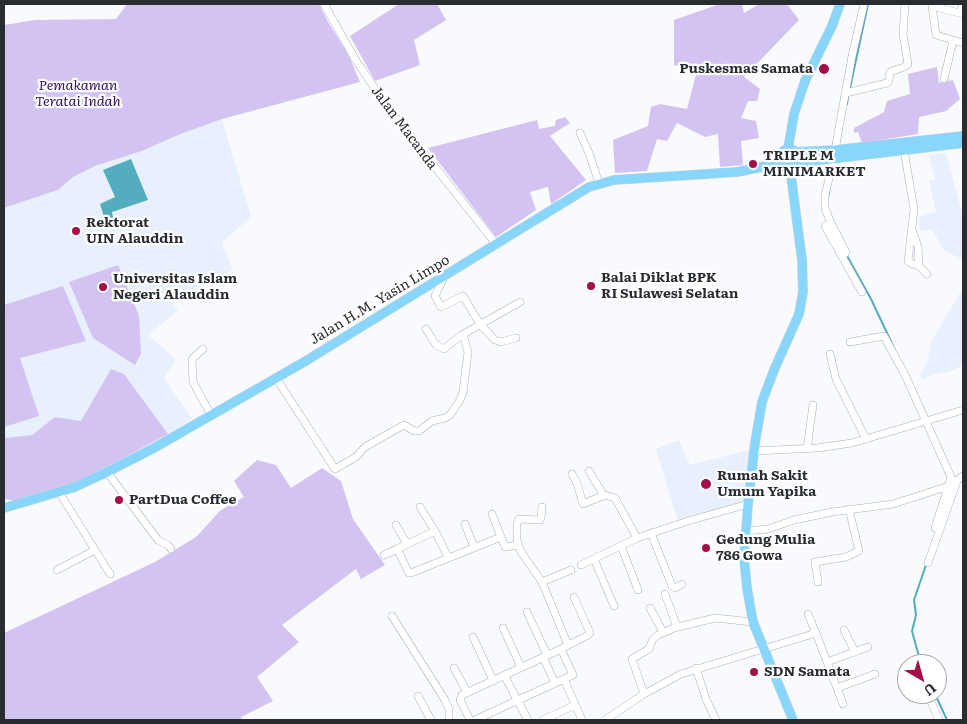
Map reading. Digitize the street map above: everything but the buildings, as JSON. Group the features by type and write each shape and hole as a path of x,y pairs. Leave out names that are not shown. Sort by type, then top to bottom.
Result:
{"main road":[{"path":"789,165 798,158 792,151 794,114 805,80 832,26 840,4"},
{"path":"908,147 963,136"},
{"path":"792,720 753,622 745,571 748,504 754,451 765,392 799,314 801,304 803,271 789,165 780,159 781,154 792,151 834,154 963,143"},
{"name":"Jalan H.M. Yasin Limpo","path":"4,508 59,492 107,472 276,378 444,277 579,192 599,183 620,179 737,172 789,165 834,154"}],"street":[{"name":"Jalan Macanda","path":"324,4 355,59 386,105 496,244"},
{"path":"862,292 829,224 825,200 864,4"},
{"path":"846,93 887,83 890,72 908,64 903,34 905,4"},
{"path":"963,4 962,13 932,5 936,35 963,43"},
{"path":"944,78 953,41"},
{"path":"580,133 599,183"},
{"path":"908,147 914,209 912,230 918,247 919,266 927,274"},
{"path":"444,277 435,296 442,308 463,296 480,324 496,340 501,342 516,338"},
{"path":"426,329 432,341 442,349 447,348 463,334 520,302"},
{"path":"276,378 335,469 356,456 364,447 402,426 419,431 432,420 445,418 450,415 463,392 468,352 463,334"},
{"path":"850,342 884,336 927,421 951,480 955,482"},
{"path":"202,349 192,359 193,382 211,415"},
{"path":"830,354 836,379 866,439"},
{"path":"807,448 813,405"},
{"path":"754,451 845,444 963,410"},
{"path":"589,471 604,496"},
{"path":"107,472 158,540 168,545 171,549"},
{"path":"572,474 577,483 583,504 604,496 615,498 637,538"},
{"path":"746,531 768,529 794,520 850,509 892,504 955,482"},
{"path":"935,528 955,482"},
{"path":"928,563 955,482"},
{"path":"59,492 110,574"},
{"path":"581,565 637,538 748,504"},
{"path":"420,507 448,557"},
{"path":"475,720 573,675 542,582 518,545 518,521 521,519 540,520 542,507"},
{"path":"818,582 815,562 846,557 859,551 850,509"},
{"path":"492,514 506,548 518,545"},
{"path":"465,524 474,547"},
{"path":"396,525 407,544"},
{"path":"384,555 435,531"},
{"path":"651,533 672,586 675,588 682,584"},
{"path":"397,549 410,573 501,537"},
{"path":"621,546 638,590"},
{"path":"57,570 95,550"},
{"path":"594,559 614,606"},
{"path":"542,582 571,570"},
{"path":"665,594 677,628"},
{"path":"470,720 460,699 466,692 590,633 574,597"},
{"path":"650,608 663,632"},
{"path":"527,612 554,683"},
{"path":"808,614 843,704"},
{"path":"392,616 445,700 449,709 449,720"},
{"path":"644,694 632,659 649,649 654,639 663,632 715,618 753,622"},
{"path":"503,628 521,667"},
{"path":"844,630 855,652"},
{"path":"605,720 662,683 696,668 816,633"},
{"path":"473,638 492,680"},
{"path":"827,662 868,648"},
{"path":"454,668 466,692"},
{"path":"696,668 706,699 716,720"},
{"path":"838,688 874,674"},
{"path":"504,675 528,720"},
{"path":"564,679 582,720"},
{"path":"418,696 431,720"},
{"path":"932,704 940,720"},
{"path":"543,720 575,705"}],"shaded area":[{"name":"Universitas Islam Negeri Alauddin","path":"222,119 251,217 223,241 233,270 173,303 178,310 148,335 176,359 164,378 192,419 168,434 124,374 81,421 55,417 32,435 4,438 4,208 58,190 73,177 95,166 142,151"},
{"path":"946,153 963,216 963,259 946,252 931,229 920,231 919,217 936,212 929,181 935,179 929,155"},
{"path":"963,292 963,365 951,371 933,375 922,380 921,374 928,360 931,342 960,293"},
{"name":"Rumah Sakit Umum Yapika","path":"679,440 690,465 749,450 744,502 678,522 656,449"}],"green space":[{"name":"Pemakaman Teratai Indah","path":"127,4 319,4 348,54 360,82 222,119 142,151 95,166 73,177 58,190 4,208 4,25 35,20 116,19"},
{"path":"399,4 437,4 446,20 414,40 420,65 375,81 350,36"},
{"path":"720,4 742,4 744,13 759,4 787,4 799,20 744,77 760,89 757,101 748,101 741,118 756,121 759,138 741,141 743,165 720,167 718,134 705,137 677,123 667,141 657,139 647,171 615,173 613,140 648,126 651,107 660,104 687,109 697,71 674,65 674,20"},
{"path":"937,67 939,83 953,80 960,99 946,111 919,117 918,134 862,143 858,132 854,133 854,128 884,112 887,101 910,94 908,74"},
{"path":"565,117 570,123 550,136 586,180 551,204 548,187 530,192 536,210 496,237 428,148 537,120 539,129 555,126 556,120"},
{"path":"118,265 139,316 141,354 135,365 93,338 69,282"},
{"path":"63,286 86,341 20,358 39,416 4,427 4,305"},
{"path":"111,369 124,374 168,434 65,487 19,501 4,499 4,438 32,435 55,417 81,421"},
{"path":"257,460 276,465 291,488 322,468 341,481 353,519 385,565 361,579 356,569 282,625 299,642 257,677 273,701 241,717 242,720 4,720 4,633 155,562 196,537 221,510 244,497 234,481"}],"water":[{"path":"131,159 148,200 112,212 114,224 107,227 100,204 115,197 103,170"}],"waterway":[{"path":"850,88 868,4"},
{"path":"847,104 848,97"},
{"path":"828,197 830,187"},
{"path":"846,254 871,299 895,350"},
{"path":"918,654 912,631 916,615 914,600 926,565"},
{"path":"940,704 947,720"}],"place":[{"name":"Puskesmas Samata","path":"824,69"},
{"name":"TRIPLE M MINIMARKET","path":"753,164"},
{"name":"Rektorat UIN Alauddin","path":"76,231"},
{"name":"Balai Diklat BPK RI Sulawesi Selatan","path":"591,286"},
{"name":"Universitas Islam Negeri Alauddin","path":"103,287"},
{"name":"Rumah Sakit Umum Yapika","path":"706,484"},
{"name":"PartDua Coffee","path":"119,500"},
{"name":"Gedung Mulia 786 Gowa","path":"706,548"},
{"name":"SDN Samata","path":"754,672"}]}
